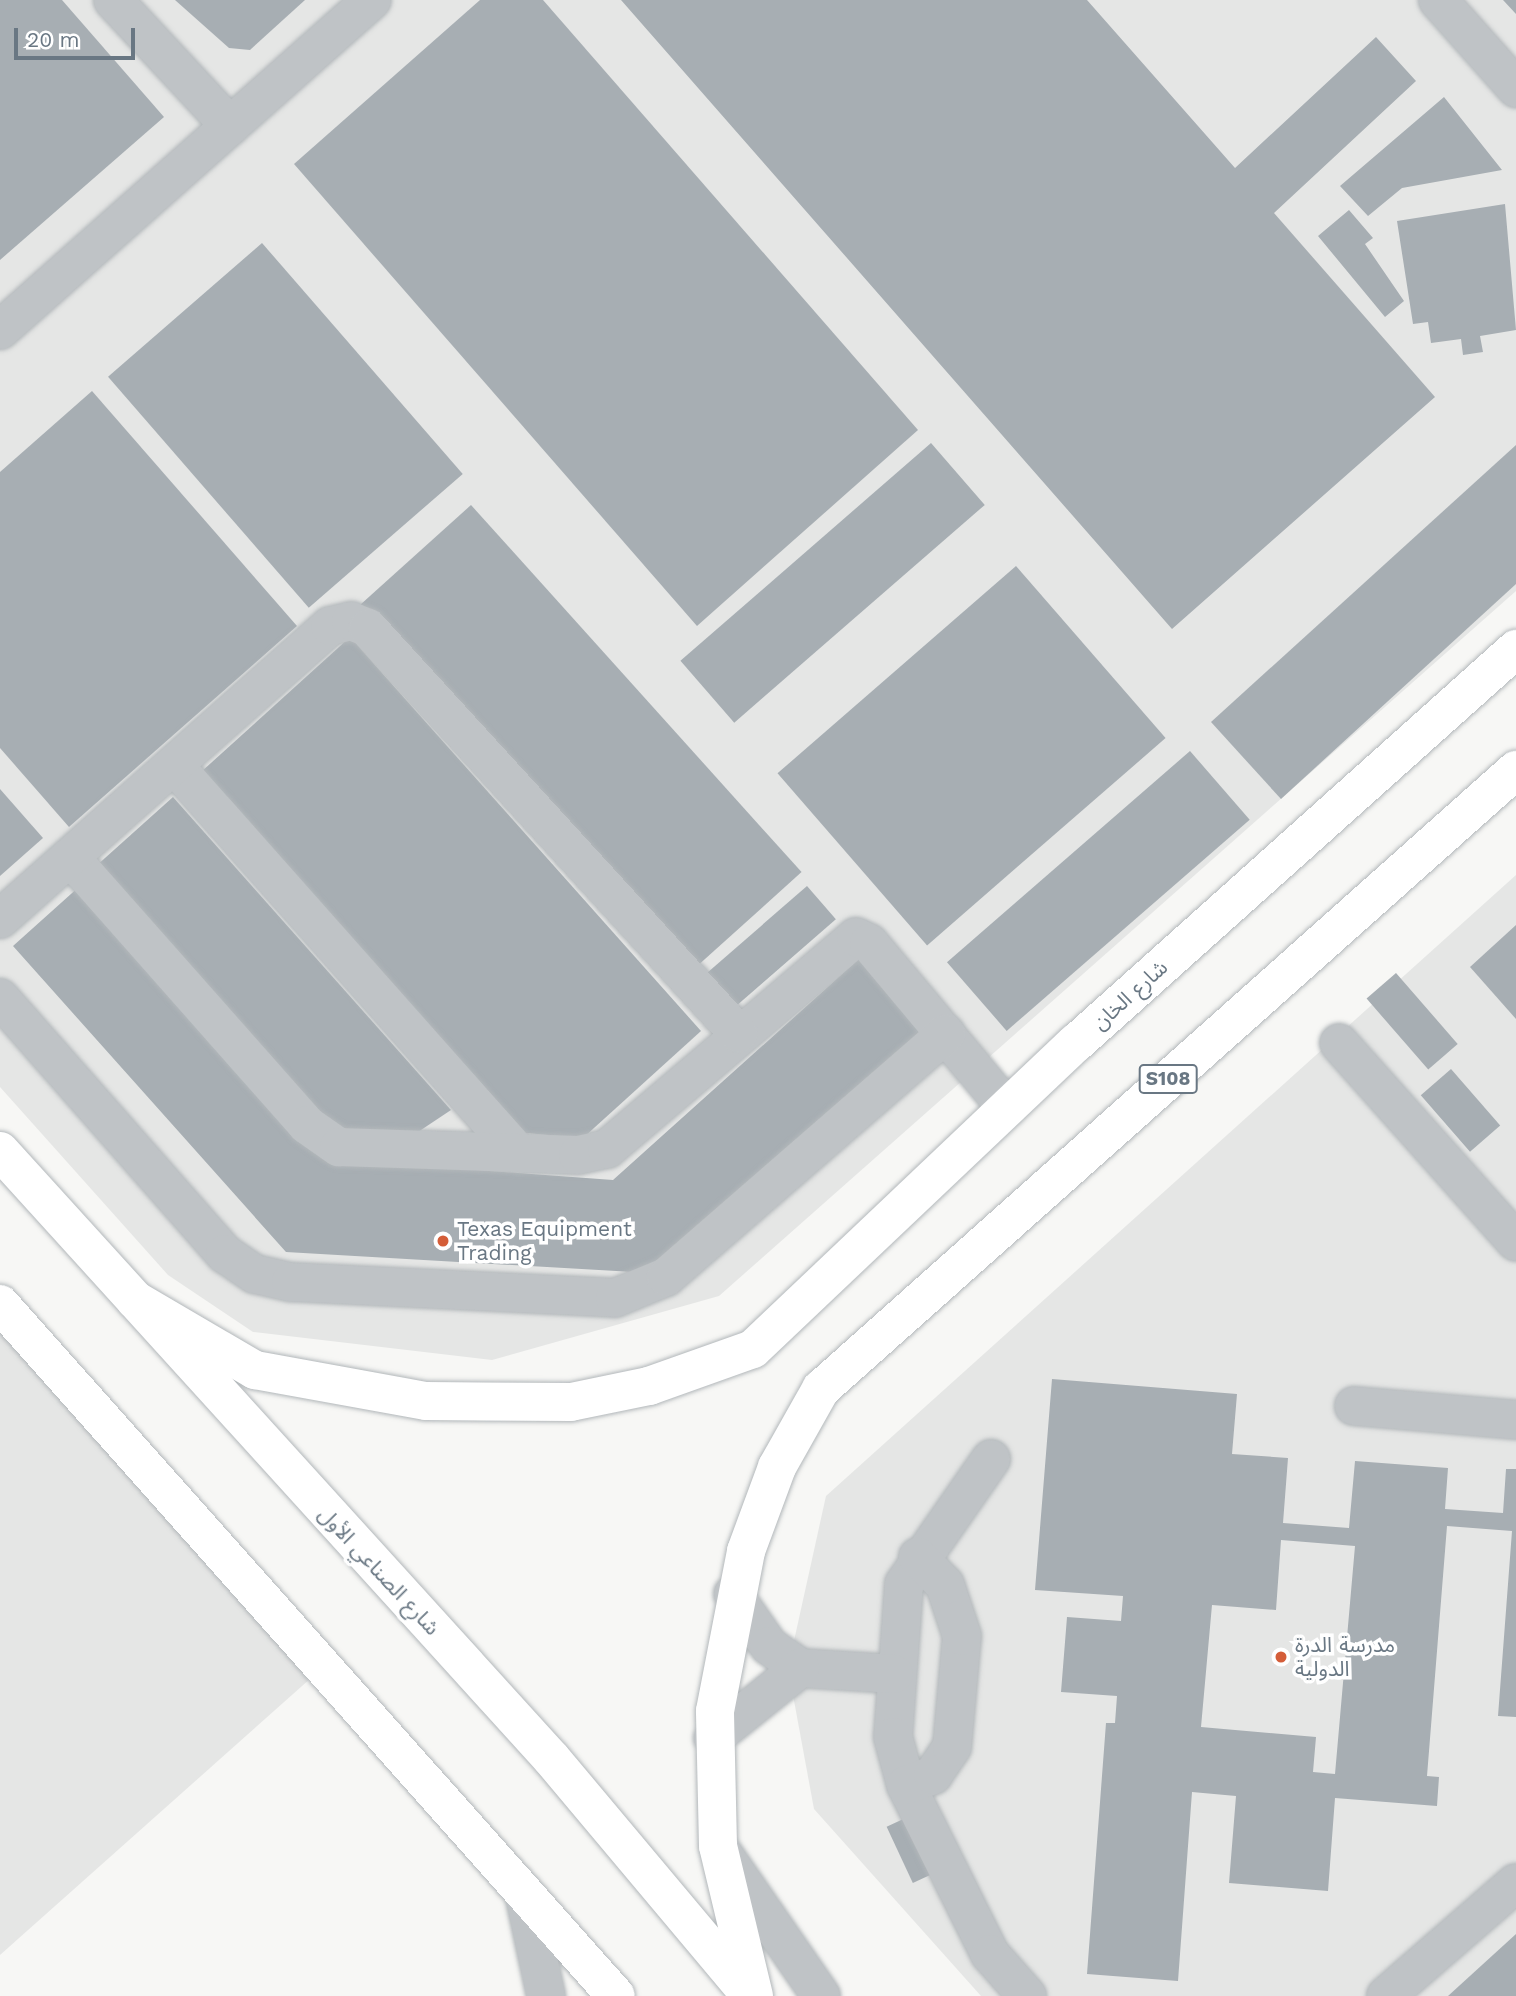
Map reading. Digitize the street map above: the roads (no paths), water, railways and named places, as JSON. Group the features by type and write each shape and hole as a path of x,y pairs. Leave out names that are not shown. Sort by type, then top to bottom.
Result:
{"main road":[{"name":"شارع الخان","path":"135,1300 256,1370 426,1401 571,1402 649,1386 753,1349 1007,1108 1516,649"},
{"name":"S108","path":"733,1594 773,1477 821,1389 1516,770"},
{"name":"شارع الصناعي الأول","path":"0,1152 551,1758 752,1996"},
{"path":"0,1304 616,1996"},
{"path":"733,1594 713,1738 718,1846 752,1996"}],"street":[{"path":"113,0 230,126"},
{"path":"0,330 372,0"},
{"path":"1438,0 1516,88"},
{"path":"0,919 330,626 360,623 738,1033"},
{"path":"174,765 519,1154"},
{"path":"70,857 316,1135 351,1149 519,1154 607,1149 738,1033 856,937 869,943 1007,1108"},
{"path":"0,998 225,1254 256,1274 291,1282 615,1298 666,1277 946,1034"},
{"path":"1339,1043 1516,1242"},
{"path":"1354,1406 1516,1420"},
{"path":"991,1459 918,1557 900,1599 894,1674 893,1737 906,1785 990,1954 1027,1996"},
{"path":"906,1785 933,1775 952,1747 962,1636 945,1586 918,1557"},
{"path":"733,1594 769,1646 800,1668 894,1674"},
{"path":"713,1738 800,1668"},
{"path":"718,1846 821,1996"},
{"path":"1386,1996 1516,1883"},
{"path":"524,1894 546,1996"}],"place":[{"name":"Texas Equipment Trading","path":"443,1241"},
{"name":"مدرسة الدرة الدولية","path":"1281,1657"}]}
